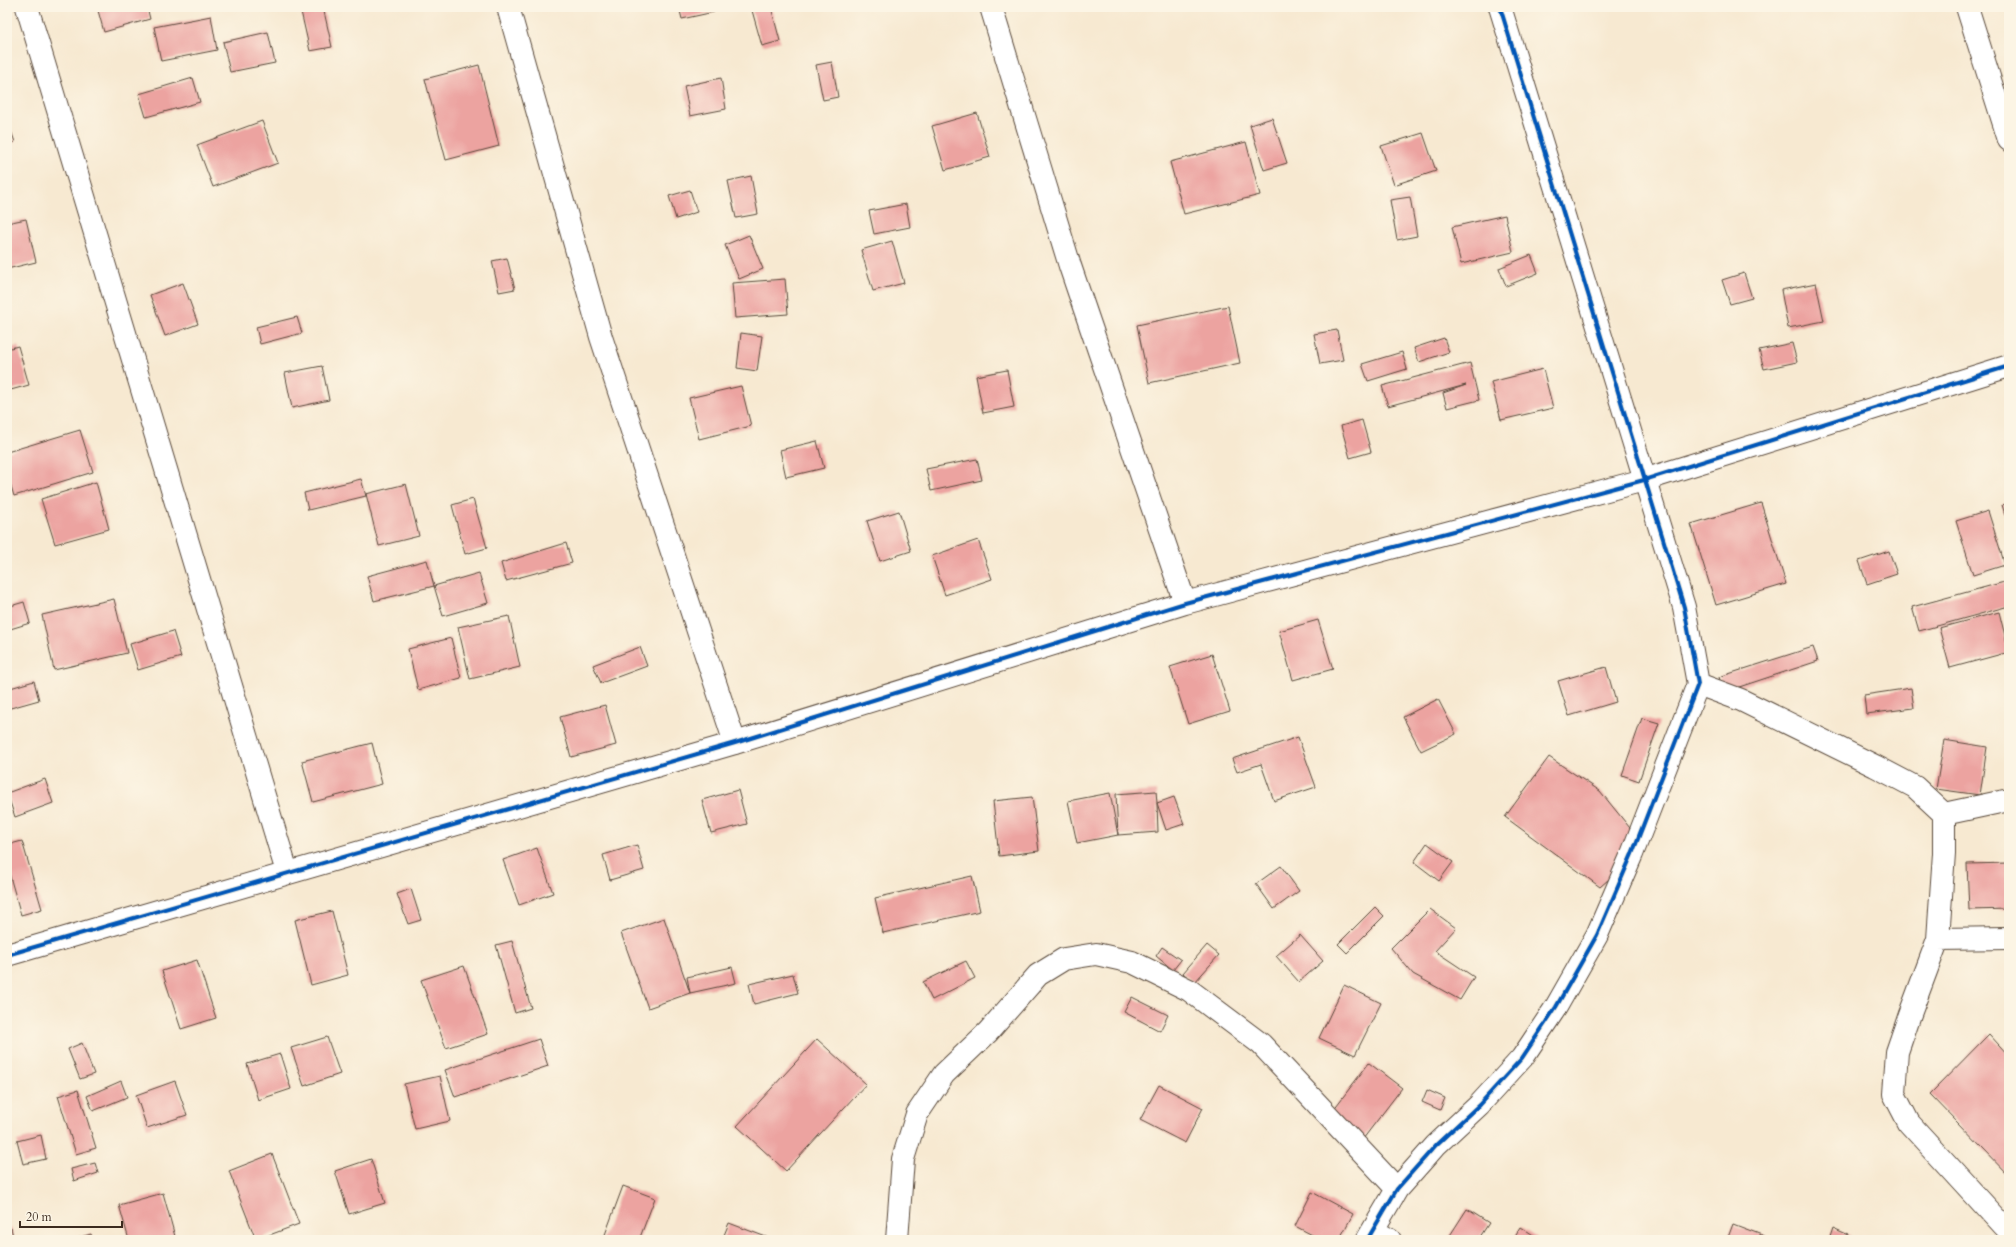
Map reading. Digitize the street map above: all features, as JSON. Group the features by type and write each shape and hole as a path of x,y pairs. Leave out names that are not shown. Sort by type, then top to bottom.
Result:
{"street":[{"path":"27,7 287,872"},
{"path":"508,7 601,337 735,743"},
{"path":"991,7 1070,266 1185,603"},
{"path":"1377,1237 1398,1189 1436,1145 1479,1105 1522,1058 1556,1007 1597,934 1644,825 1698,684 1684,607 1500,7"},
{"path":"1967,7 2009,140"},
{"path":"7,955 287,872 735,743 1185,603 1644,480 2009,366"},
{"path":"1698,684 1741,700 1875,766 1914,788 1944,814 1944,854 1938,940 1897,1052 1894,1094 1908,1123 2009,1232"},
{"path":"1944,814 2009,800"},
{"path":"1938,940 2009,938"},
{"path":"897,1240 903,1159 917,1114 944,1074 988,1032 1038,975 1064,959 1096,954 1132,962 1189,990 1261,1044 1398,1189"}],"building":[{"path":"97,7 147,7 150,19 104,32"},
{"path":"300,7 323,7 332,47 310,51"},
{"path":"679,7 713,7 714,12 682,19"},
{"path":"751,7 771,7 780,41 762,46"},
{"path":"211,16 217,50 161,61 154,27"},
{"path":"268,32 275,63 230,72 223,42"},
{"path":"832,62 838,97 823,100 816,65"},
{"path":"479,65 499,146 446,160 425,79"},
{"path":"193,78 200,102 146,117 139,94"},
{"path":"721,78 726,109 690,116 684,86"},
{"path":"977,113 990,157 945,170 932,126"},
{"path":"1272,118 1287,163 1264,170 1250,125"},
{"path":"7,120 15,142 7,144"},
{"path":"262,121 278,163 213,187 197,145"},
{"path":"1423,133 1436,171 1394,185 1381,146"},
{"path":"1246,142 1260,195 1184,214 1170,162"},
{"path":"751,176 758,214 736,218 728,181"},
{"path":"690,190 697,212 676,219 669,196"},
{"path":"1410,197 1417,236 1397,240 1390,200"},
{"path":"906,204 910,227 874,234 869,211"},
{"path":"1505,215 1513,252 1461,264 1452,227"},
{"path":"26,219 36,262 7,269 7,223"},
{"path":"749,235 763,269 739,279 725,245"},
{"path":"892,241 904,283 873,291 861,250"},
{"path":"1531,255 1538,273 1506,286 1499,268"},
{"path":"507,258 515,289 499,292 492,261"},
{"path":"1744,273 1752,298 1730,304 1722,280"},
{"path":"785,279 788,314 735,318 732,283"},
{"path":"183,283 198,324 165,336 150,295"},
{"path":"1816,283 1824,321 1788,328 1781,290"},
{"path":"1228,306 1240,363 1149,383 1137,325"},
{"path":"297,317 302,333 260,344 256,327"},
{"path":"1337,330 1343,360 1320,364 1314,334"},
{"path":"741,333 762,336 757,371 737,368"},
{"path":"1444,338 1449,352 1419,362 1414,348"},
{"path":"1792,343 1797,362 1764,369 1759,350"},
{"path":"18,346 29,385 7,391 7,349"},
{"path":"1402,352 1407,369 1368,381 1362,364"},
{"path":"1470,363 1479,400 1447,408 1443,393 1466,385 1388,406 1382,386"},
{"path":"322,366 329,400 292,408 285,373"},
{"path":"1543,369 1553,408 1501,420 1491,382"},
{"path":"1007,370 1014,407 983,413 976,376"},
{"path":"741,386 751,426 699,439 689,398"},
{"path":"1362,420 1371,452 1350,458 1341,426"},
{"path":"80,430 93,472 14,496 7,473 7,452"},
{"path":"817,441 824,468 786,477 780,450"},
{"path":"977,459 982,480 931,491 926,469"},
{"path":"361,479 366,496 308,510 304,493"},
{"path":"96,482 109,529 55,544 41,499"},
{"path":"406,484 419,536 379,546 366,494"},
{"path":"473,499 487,548 465,554 452,505"},
{"path":"1761,503 1786,584 1716,605 1691,524"},
{"path":"2009,503 2009,527 2002,505"},
{"path":"899,511 911,551 880,561 867,521"},
{"path":"1988,511 2005,565 1973,575 1956,521"},
{"path":"978,540 992,579 945,595 932,556"},
{"path":"566,543 572,563 506,581 501,563"},
{"path":"1889,551 1897,574 1867,584 1859,561"},
{"path":"427,560 434,586 374,601 367,576"},
{"path":"479,573 488,603 443,616 434,586"},
{"path":"2008,581 2009,606 1919,631 1912,607"},
{"path":"114,599 127,653 54,670 42,615"},
{"path":"24,602 30,623 7,630 7,607"},
{"path":"1999,612 2009,652 1950,668 1939,628"},
{"path":"509,616 520,667 470,679 458,627"},
{"path":"1318,620 1333,669 1293,680 1279,631"},
{"path":"173,631 181,657 138,670 130,644"},
{"path":"451,638 461,678 418,690 408,649"},
{"path":"640,647 647,666 601,683 593,665"},
{"path":"1813,647 1818,661 1724,692 1719,677"},
{"path":"1212,654 1230,711 1188,724 1170,667"},
{"path":"1606,667 1616,702 1569,716 1558,681"},
{"path":"34,681 39,700 7,709 7,689"},
{"path":"1911,688 1914,708 1866,714 1864,695"},
{"path":"1438,699 1456,734 1421,751 1403,717"},
{"path":"605,705 616,745 571,757 560,717"},
{"path":"1642,718 1659,723 1639,781 1622,775"},
{"path":"1298,737 1316,787 1274,801 1261,764 1237,772 1232,759"},
{"path":"1944,740 1987,747 1980,795 1936,789"},
{"path":"372,743 382,784 313,802 302,761"},
{"path":"1549,757 1600,791 1634,833 1618,871 1600,887 1505,817"},
{"path":"45,779 53,803 15,817 7,793"},
{"path":"738,790 747,824 711,833 702,800"},
{"path":"1156,791 1158,832 1118,835 1116,794"},
{"path":"1110,793 1118,835 1077,843 1068,801"},
{"path":"1032,797 1039,851 999,856 993,801"},
{"path":"1174,797 1184,824 1166,830 1157,803"},
{"path":"22,841 42,909 21,915 7,866 7,845"},
{"path":"1427,843 1453,862 1439,881 1414,862"},
{"path":"637,845 644,870 610,880 603,855"},
{"path":"537,848 553,893 519,905 503,860"},
{"path":"2009,863 2009,909 1969,910 1967,864"},
{"path":"1281,866 1299,891 1274,909 1256,884"},
{"path":"972,876 980,911 883,933 875,898"},
{"path":"411,889 421,920 408,924 397,894"},
{"path":"1375,907 1384,916 1347,953 1338,944"},
{"path":"1430,909 1456,928 1435,951 1474,977 1460,1000 1413,974 1391,948"},
{"path":"332,911 348,975 311,985 295,920"},
{"path":"664,918 690,993 648,1008 621,933"},
{"path":"1300,935 1323,961 1299,982 1276,956"},
{"path":"512,941 531,1008 515,1013 496,945"},
{"path":"1207,945 1219,955 1194,983 1183,973"},
{"path":"1162,947 1181,960 1173,970 1156,956"},
{"path":"197,960 216,1018 181,1029 162,971"},
{"path":"966,961 975,978 932,1000 923,982"},
{"path":"464,966 488,1034 446,1048 421,980"},
{"path":"732,967 736,983 690,993 687,977"},
{"path":"793,974 798,993 754,1004 749,984"},
{"path":"1344,985 1381,1003 1355,1055 1319,1038"},
{"path":"1132,997 1168,1015 1160,1031 1124,1012"},
{"path":"1989,1034 2009,1056 2009,1176 1930,1094"},
{"path":"327,1037 340,1074 304,1086 291,1048"},
{"path":"539,1039 548,1066 455,1097 445,1070"},
{"path":"817,1039 866,1084 786,1171 737,1126"},
{"path":"82,1043 94,1074 80,1079 68,1049"},
{"path":"280,1054 291,1089 258,1100 247,1064"},
{"path":"1369,1063 1402,1088 1363,1139 1330,1114"},
{"path":"440,1076 450,1121 415,1129 404,1084"},
{"path":"121,1081 127,1097 93,1111 87,1096"},
{"path":"175,1081 187,1115 147,1128 136,1095"},
{"path":"1159,1085 1203,1108 1185,1143 1140,1120"},
{"path":"78,1090 96,1148 76,1154 58,1096"},
{"path":"1427,1090 1445,1098 1440,1110 1422,1102"},
{"path":"41,1135 46,1159 23,1164 17,1141"},
{"path":"272,1154 299,1224 256,1240 229,1171"},
{"path":"371,1159 385,1203 349,1214 335,1171"},
{"path":"95,1163 98,1173 74,1181 71,1169"},
{"path":"623,1186 655,1198 639,1240 603,1240"},
{"path":"1312,1192 1353,1214 1339,1240 1322,1240 1295,1226"},
{"path":"163,1193 176,1240 129,1240 119,1205"},
{"path":"1467,1209 1489,1223 1478,1240 1447,1240"},
{"path":"729,1223 774,1240 722,1240"},
{"path":"1733,1224 1775,1240 1727,1240"},
{"path":"1521,1227 1541,1240 1513,1240"},
{"path":"11,1228 14,1240 7,1240 7,1229"},
{"path":"1833,1228 1849,1235 1847,1240 1829,1240"},
{"path":"91,1234 93,1240 70,1240"}],"cycle path":[{"path":"1367,1240 1397,1189 1436,1145 1479,1105 1522,1058 1556,1007 1597,935 1632,854 1698,684 1684,607 1500,7"},
{"path":"7,955 735,743 1185,603 1644,480 2009,366"}]}
